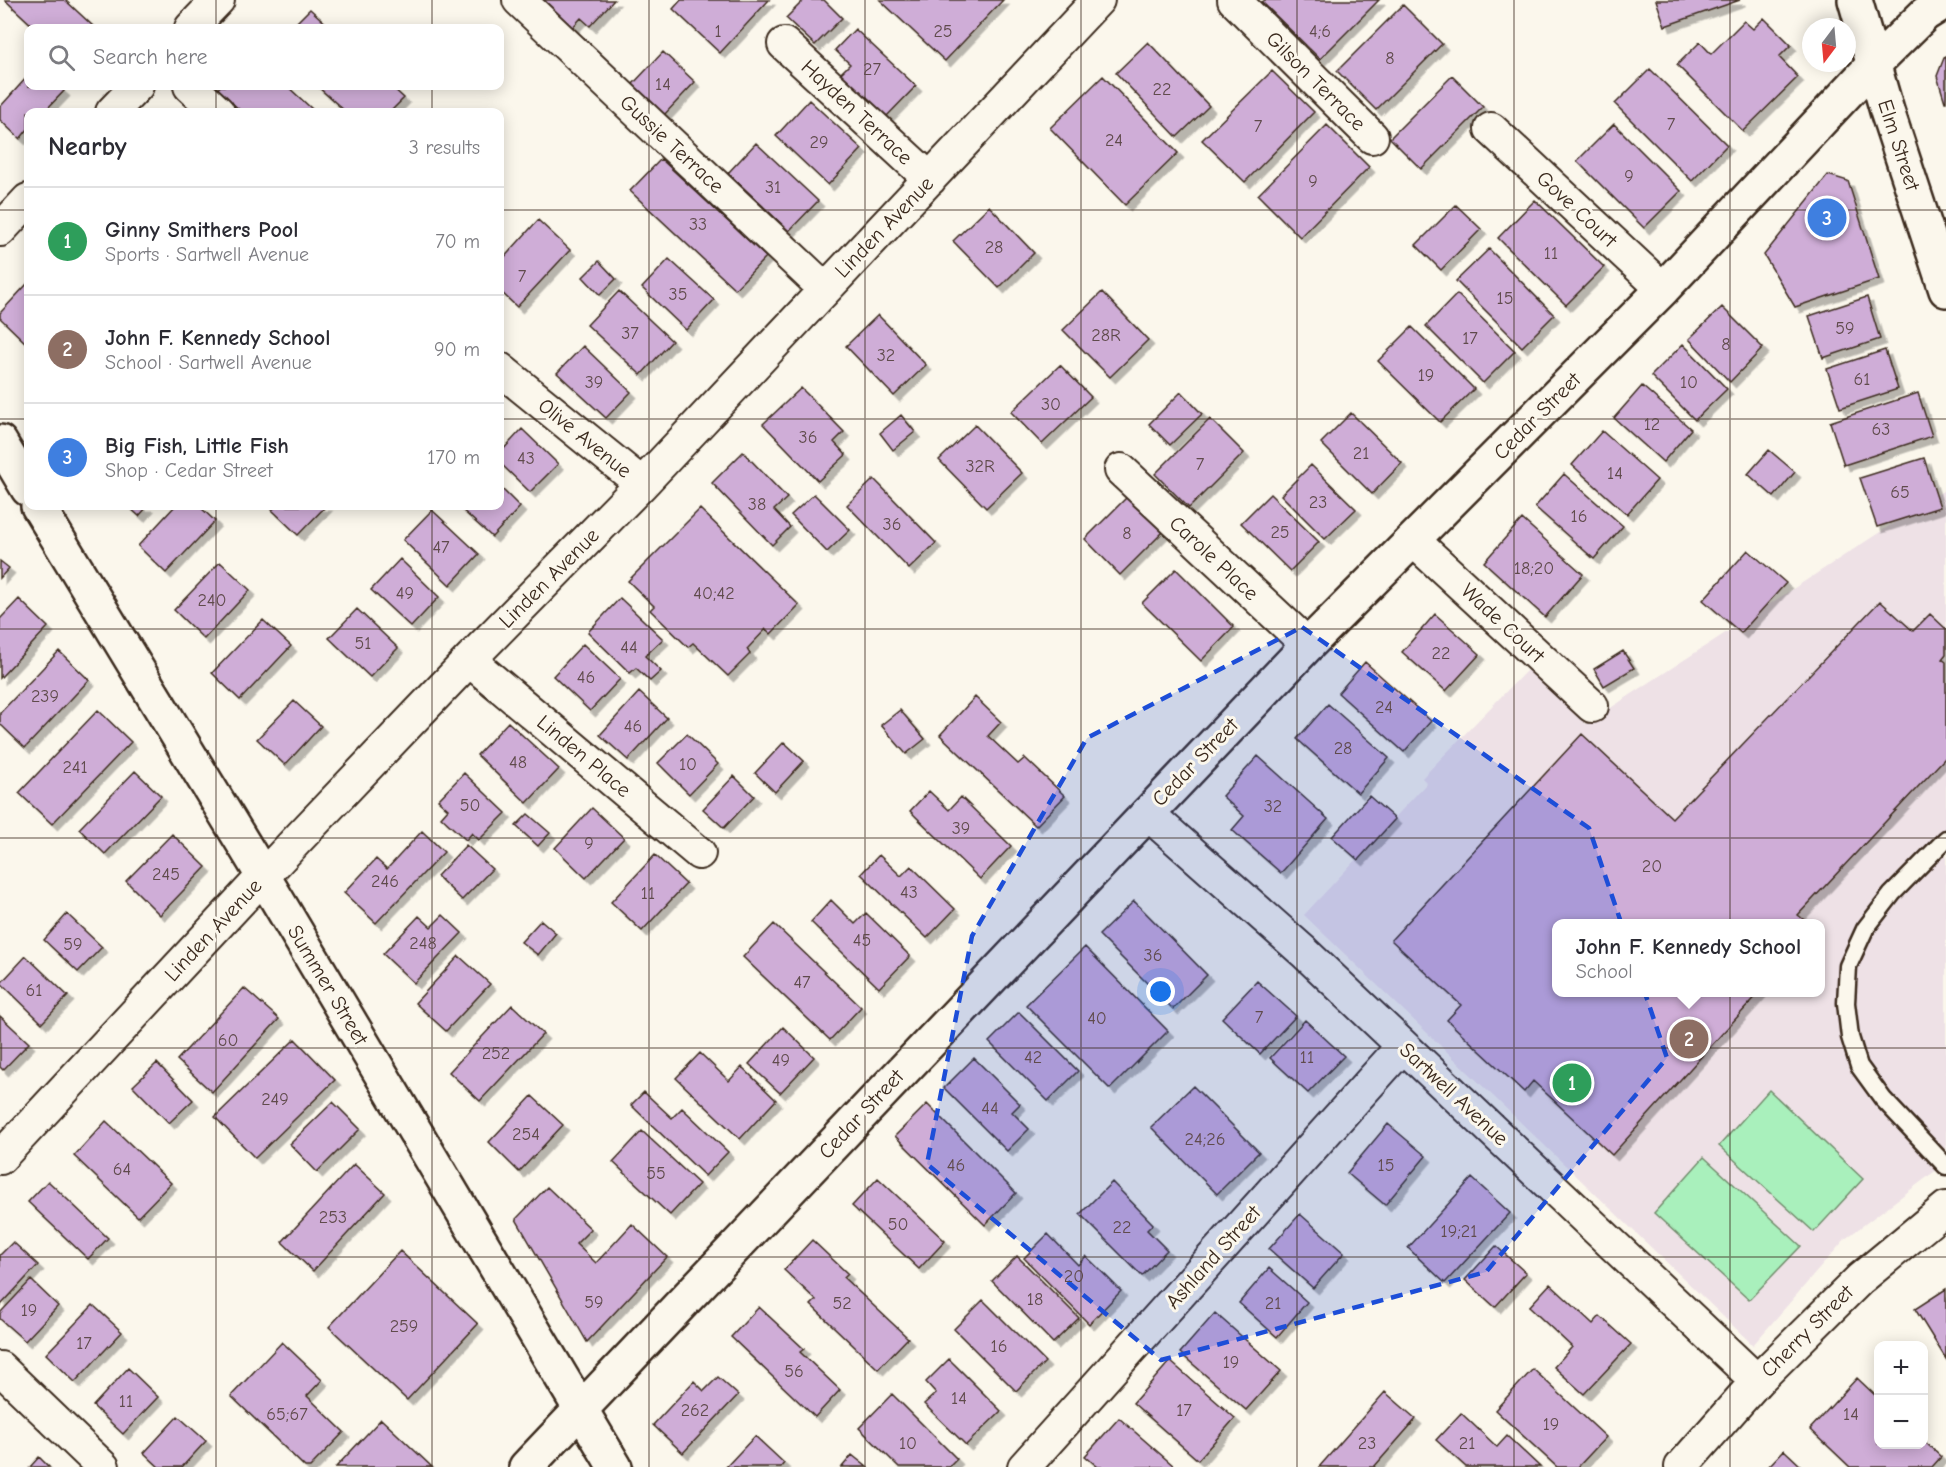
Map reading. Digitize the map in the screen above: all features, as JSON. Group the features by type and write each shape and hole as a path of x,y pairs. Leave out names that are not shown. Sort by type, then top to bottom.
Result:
{"street":[{"path":"195,24 218,0"},
{"name":"Gussie Terrace","path":"519,0 825,289"},
{"name":"Linden Avenue","path":"0,1158 263,876 469,660 642,484 1098,0"},
{"name":"Gilson Terrace","path":"1234,0 1372,137"},
{"name":"Elm Street","path":"1855,0 1873,65 1946,290"},
{"name":"Cedar Street","path":"526,1467 1308,645 1663,289 1873,65 1925,14 1946,1"},
{"name":"Hayden Terrace","path":"784,44 930,179"},
{"path":"116,108 133,90"},
{"path":"194,90 214,108"},
{"name":"Gove Court","path":"1491,129 1663,289"},
{"path":"0,230 24,204"},
{"name":"Olive Avenue","path":"504,372 642,484"},
{"path":"0,442 24,482"},
{"name":"Carole Place","path":"1121,470 1308,645"},
{"name":"Summer Street","path":"40,510 263,876 615,1467"},
{"name":"Wade Court","path":"1413,540 1592,706"},
{"name":"Linden Place","path":"469,660 699,853"},
{"name":"Sartwell Avenue","path":"1147,813 1304,952 1757,1381"},
{"name":"Ashland Street","path":"1024,1467 1403,1046"},
{"name":"Cherry Street","path":"1681,1467 1757,1381 1860,1279 1946,1208"},
{"path":"0,1368 103,1467"}],"lane":[{"path":"1946,839 1892,894 1865,928 1848,966 1846,1003 1850,1037 1859,1066 1884,1098 1946,1166"}],"highlighted area":[{"path":"1302,627 1589,828 1667,1058 1486,1272 1161,1360 927,1164 972,936 1087,738"}],"shaded area":[{"path":"1946,489 1946,1163 1845,1239 1753,1345 1304,915 1427,783 1422,778 1528,669 1586,724"}],"green space":[{"path":"1769,1090 1863,1179 1814,1232 1719,1146"},
{"path":"1704,1157 1801,1246 1749,1300 1654,1213"}],"building":[{"path":"5,0 65,0 91,24 31,24"},
{"path":"540,0 614,0 590,26 581,18 571,29"},
{"path":"681,0 769,0 720,53 673,9"},
{"path":"804,0 824,0 842,18 815,45 786,18"},
{"path":"880,0 1003,0 945,61"},
{"path":"1265,0 1379,0 1320,59 1262,2"},
{"path":"1656,0 1740,0 1665,26"},
{"path":"1403,5 1442,44 1376,110 1337,71"},
{"path":"310,9 327,24 295,24"},
{"path":"1764,18 1791,45 1779,57 1798,77 1743,131 1677,65 1700,42 1711,54 1744,21 1753,29"},
{"path":"855,29 916,86 886,117 840,74 850,64 835,50"},
{"path":"1148,42 1209,106 1177,137 1116,73"},
{"path":"663,52 695,82 664,115 632,85"},
{"path":"1946,57 1946,102 1945,102 1937,76"},
{"path":"1650,69 1727,145 1692,181 1615,104"},
{"path":"1272,71 1314,112 1245,182 1202,140"},
{"path":"1103,76 1178,153 1125,205 1050,128"},
{"path":"1452,76 1483,107 1421,169 1390,138"},
{"path":"24,80 24,90 64,91 48,108 24,108 24,134 20,139 0,120 0,107"},
{"path":"218,90 291,90 311,108 238,108"},
{"path":"321,90 395,90 404,98 394,108 342,108"},
{"path":"809,100 862,149 828,185 776,136"},
{"path":"1614,124 1681,191 1644,228 1577,161"},
{"path":"1327,125 1369,167 1300,237 1258,195"},
{"path":"756,143 818,201 789,231 728,173"},
{"path":"661,159 766,257 735,289 630,191"},
{"path":"1828,175 1848,181 1879,279 1795,307 1764,255"},
{"path":"1535,200 1604,267 1566,305 1498,238"},
{"path":"1456,205 1481,229 1441,270 1416,245"},
{"path":"989,206 1034,253 999,288 953,241"},
{"path":"538,220 570,250 517,307 504,295 504,258"},
{"path":"1489,249 1554,315 1522,347 1456,281"},
{"path":"669,259 714,300 686,330 642,288"},
{"path":"599,261 616,279 600,295 583,277"},
{"path":"24,287 24,341 0,318 0,313"},
{"path":"619,291 672,341 641,375 587,325"},
{"path":"1102,292 1148,340 1110,377 1063,330"},
{"path":"1457,294 1515,351 1483,383 1426,326"},
{"path":"1867,297 1880,339 1823,358 1809,316"},
{"path":"1722,307 1763,348 1730,382 1689,339"},
{"path":"878,315 926,365 894,396 846,346"},
{"path":"1412,327 1474,389 1440,422 1378,361"},
{"path":"1683,344 1727,389 1695,420 1651,376"},
{"path":"583,346 631,392 606,418 557,373"},
{"path":"1885,350 1898,389 1840,408 1827,369"},
{"path":"1060,365 1091,397 1042,444 1011,412"},
{"path":"1642,386 1691,429 1663,462 1614,418"},
{"path":"801,388 844,432 834,442 846,455 818,481 763,424"},
{"path":"1181,392 1202,414 1170,445 1149,424"},
{"path":"1918,393 1932,436 1844,465 1830,422"},
{"path":"1351,413 1402,463 1372,494 1321,443"},
{"path":"901,415 915,432 893,450 880,433"},
{"path":"1210,419 1244,453 1189,508 1155,474"},
{"path":"975,425 1022,473 986,508 939,460"},
{"path":"522,429 558,464 530,492 504,467 504,449"},
{"path":"1602,431 1657,480 1627,514 1572,465"},
{"path":"1769,450 1795,472 1774,497 1748,474"},
{"path":"743,452 787,498 774,510 790,527 772,545 712,483"},
{"path":"1924,458 1940,507 1877,527 1860,478"},
{"path":"1311,465 1356,509 1325,539 1281,495"},
{"path":"1564,474 1623,526 1594,559 1535,507"},
{"path":"874,479 936,543 909,569 847,505"},
{"path":"1134,490 1169,526 1120,575 1085,539"},
{"path":"504,491 520,507 492,537 462,510 504,510"},
{"path":"814,494 850,530 827,552 791,515"},
{"path":"1270,494 1319,542 1290,571 1241,523"},
{"path":"700,509 799,605 771,634 766,629 747,649 750,654 728,676 693,643 688,647 650,610 654,606 628,581"},
{"path":"132,510 144,510 139,516"},
{"path":"171,510 203,510 215,521 166,573 138,546"},
{"path":"272,510 322,510 298,535"},
{"path":"432,510 479,554 450,585 403,540"},
{"path":"1522,519 1583,574 1545,617 1484,562"},
{"path":"1748,550 1786,583 1741,633 1703,600"},
{"path":"400,559 439,597 411,627 371,590"},
{"path":"0,561 9,568 0,578"},
{"path":"220,562 250,590 204,639 174,610"},
{"path":"1176,569 1234,627 1201,661 1142,603"},
{"path":"620,598 663,639 645,656 661,671 650,681 636,668 630,673 588,632"},
{"path":"19,599 48,627 0,678 0,619"},
{"path":"1880,601 1913,631 1930,614 1946,629 1946,654 1942,659 1946,662 1946,757 1798,915 1803,919 1552,919 1552,997 1755,997 1612,1155 1533,1081 1524,1092 1447,1020 1461,1005 1391,940 1582,734 1672,818"},
{"path":"357,609 398,648 370,677 329,638"},
{"path":"1435,614 1480,654 1446,691 1402,652"},
{"path":"263,620 291,646 240,700 212,673"},
{"path":"583,644 620,679 590,711 553,676"},
{"path":"59,651 89,680 25,748 0,724 0,713"},
{"path":"1623,651 1634,668 1604,686 1594,669"},
{"path":"1365,662 1431,721 1404,752 1338,693"},
{"path":"639,692 667,718 628,760 600,735"},
{"path":"975,697 1001,722 988,736 1018,764 1025,758 1065,796 1036,826 940,735"},
{"path":"294,701 321,726 285,765 257,739"},
{"path":"1328,704 1389,758 1358,793 1297,739"},
{"path":"98,710 131,742 52,824 19,793"},
{"path":"900,710 925,739 906,754 881,725"},
{"path":"508,722 559,769 527,803 477,755"},
{"path":"687,734 718,764 689,794 658,763"},
{"path":"784,742 804,761 775,792 755,773"},
{"path":"1258,756 1328,819 1281,873 1232,830 1244,816 1222,796"},
{"path":"135,771 161,796 105,854 79,829"},
{"path":"464,773 506,813 479,840 472,833 466,840 441,817 448,809 438,800"},
{"path":"734,776 754,796 724,828 703,809"},
{"path":"929,791 949,810 961,797 1011,846 980,879 910,811"},
{"path":"1369,796 1395,819 1358,860 1332,837"},
{"path":"592,808 624,838 586,878 555,848"},
{"path":"528,814 550,833 538,846 516,826"},
{"path":"422,831 444,852 376,923 344,893 376,859 387,869"},
{"path":"172,834 206,867 160,915 126,881"},
{"path":"466,845 492,869 462,900 437,876"},
{"path":"655,855 686,884 642,931 611,902"},
{"path":"879,855 901,876 911,866 955,909 927,938 861,874"},
{"path":"831,900 855,924 866,913 910,956 879,988 811,922"},
{"path":"1134,901 1207,975 1173,1009 1099,935"},
{"path":"67,914 102,947 78,972 44,940"},
{"path":"443,915 462,933 414,983 383,954 419,916 431,927"},
{"path":"541,920 556,933 538,955 521,942"},
{"path":"774,924 861,1007 830,1040 743,957"},
{"path":"1085,947 1168,1031 1110,1089 1026,1005"},
{"path":"26,956 68,996 42,1023 1,983"},
{"path":"459,956 490,984 446,1031 415,1003"},
{"path":"1257,981 1296,1016 1260,1054 1222,1018"},
{"path":"244,988 279,1019 212,1092 177,1060"},
{"path":"512,1005 543,1034 480,1101 449,1072"},
{"path":"1019,1012 1078,1071 1048,1101 989,1042"},
{"path":"0,1016 29,1043 3,1070 0,1067"},
{"path":"1305,1020 1344,1056 1308,1093 1270,1058"},
{"path":"783,1027 814,1057 780,1093 749,1064"},
{"path":"295,1039 335,1080 255,1158 215,1117"},
{"path":"700,1053 729,1081 742,1067 776,1100 740,1139 676,1078"},
{"path":"974,1058 1020,1104 1012,1112 1029,1129 1007,1151 944,1088"},
{"path":"157,1063 193,1100 169,1123 133,1086"},
{"path":"1193,1086 1259,1152 1217,1194 1151,1127"},
{"path":"644,1092 672,1118 682,1108 728,1152 705,1176 631,1105"},
{"path":"532,1096 563,1125 519,1172 489,1142"},
{"path":"333,1102 360,1129 317,1172 290,1144"},
{"path":"927,1104 1016,1193 985,1225 895,1136"},
{"path":"106,1121 171,1183 138,1217 74,1156"},
{"path":"1388,1124 1426,1156 1385,1205 1347,1173"},
{"path":"642,1131 699,1184 670,1215 613,1162"},
{"path":"354,1164 385,1193 313,1271 282,1242"},
{"path":"878,1178 945,1241 919,1269 852,1206"},
{"path":"1472,1178 1510,1213 1445,1283 1408,1248"},
{"path":"48,1181 108,1238 88,1259 28,1202"},
{"path":"1112,1182 1153,1224 1147,1230 1167,1250 1142,1276 1080,1214"},
{"path":"547,1187 591,1229 576,1244 596,1263 632,1224 667,1257 587,1342 516,1219"},
{"path":"1300,1214 1344,1253 1313,1288 1269,1249"},
{"path":"1048,1234 1078,1265 1086,1256 1121,1291 1089,1324 1024,1258"},
{"path":"812,1240 848,1274 844,1278 908,1338 878,1369 811,1305 816,1300 784,1270"},
{"path":"13,1242 38,1265 0,1306 0,1255"},
{"path":"1496,1246 1526,1273 1495,1307 1465,1280"},
{"path":"400,1251 478,1324 407,1400 329,1327"},
{"path":"1017,1256 1079,1318 1053,1343 992,1281"},
{"path":"1269,1268 1307,1302 1277,1337 1239,1303"},
{"path":"31,1280 58,1306 25,1341 0,1319 0,1313"},
{"path":"1550,1284 1593,1324 1600,1316 1631,1344 1584,1394 1554,1367 1572,1347 1529,1307"},
{"path":"1946,1289 1946,1359 1915,1309"},
{"path":"983,1300 1045,1362 1016,1391 954,1329"},
{"path":"93,1305 122,1332 75,1382 46,1354"},
{"path":"759,1307 804,1349 800,1352 840,1390 815,1417 731,1337"},
{"path":"1215,1313 1281,1371 1246,1410 1180,1353"},
{"path":"282,1342 322,1380 307,1396 344,1432 310,1467 305,1467 231,1396"},
{"path":"949,1359 1001,1411 966,1445 924,1404 936,1393 926,1382"},
{"path":"1170,1361 1235,1418 1198,1460 1133,1403"},
{"path":"128,1368 158,1397 123,1434 93,1406"},
{"path":"1533,1369 1606,1437 1578,1467 1557,1467 1495,1410"},
{"path":"718,1377 738,1395 683,1453 653,1425 694,1381 704,1391"},
{"path":"1857,1378 1874,1394 1874,1449 1928,1449 1928,1445 1941,1457 1932,1467 1850,1467 1810,1429"},
{"path":"1385,1392 1416,1419 1374,1467 1319,1467"},
{"path":"892,1394 957,1459 949,1467 899,1467 859,1428"},
{"path":"1461,1413 1497,1447 1507,1436 1540,1467 1466,1467 1436,1440"},
{"path":"178,1416 206,1441 182,1467 159,1467 144,1453"},
{"path":"1119,1418 1175,1467 1098,1467 1085,1456"},
{"path":"381,1419 432,1467 336,1467"},
{"path":"755,1436 784,1463 781,1467 726,1467"},
{"path":"1784,1450 1802,1467 1768,1467"},
{"path":"852,1455 867,1467 842,1467"},
{"path":"39,1457 49,1467 30,1467"}],"place":[{"name":"Big Fish, Little Fish","path":"1827,218"},
{"name":"John F. Kennedy School","path":"1689,1039"},
{"name":"Ginny Smithers Pool","path":"1572,1083"}]}
